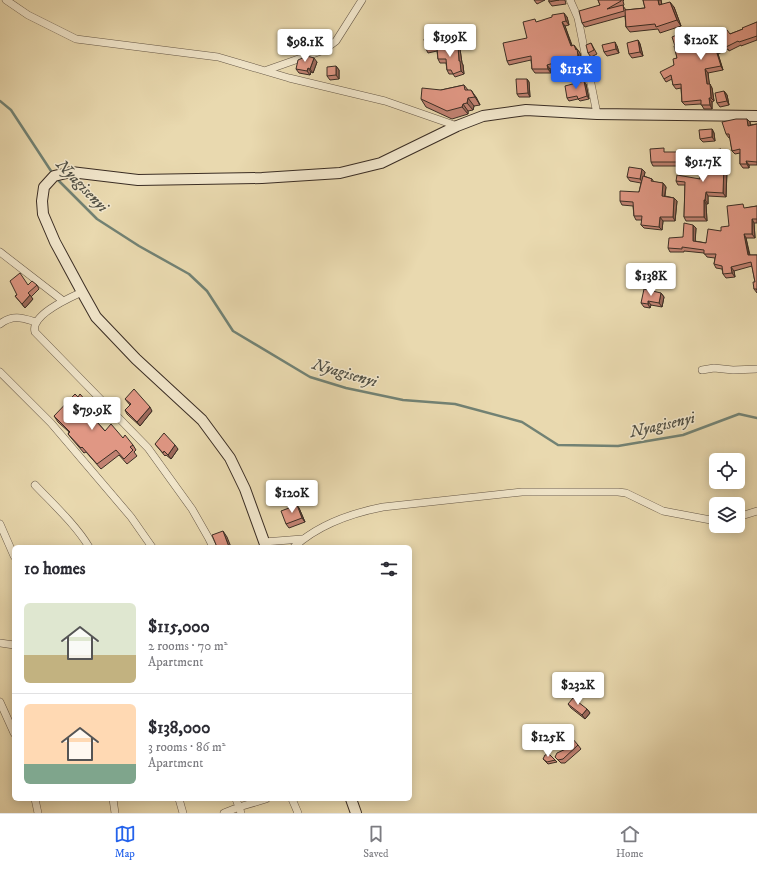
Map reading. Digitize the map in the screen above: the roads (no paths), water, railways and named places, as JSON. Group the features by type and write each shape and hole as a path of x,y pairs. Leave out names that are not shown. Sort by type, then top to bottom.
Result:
{"main road":[{"path":"265,544 245,489 230,458 202,420 136,359 96,317 55,242 43,214 44,187 54,176 71,172 138,180 262,178 340,173 381,163 457,126 483,116 526,110 597,114 757,116"},
{"path":"353,801 356,813"}],"street":[{"path":"6,0 28,15 76,39 218,57 267,70 289,78 385,101 457,126"},
{"path":"267,70 324,50 336,41 362,0"},
{"path":"570,0 578,18 597,114"},
{"path":"0,252 62,300"},
{"path":"82,292 62,300 36,322 34,328 35,332 148,448 196,515 211,545"},
{"path":"0,324 13,317 20,317 36,322"},
{"path":"702,370 714,368 733,370 757,369"},
{"path":"0,372 51,423 130,517 151,545"},
{"path":"35,485 88,545"},
{"path":"296,545 302,540 336,521 365,510 522,492 574,493 599,491 626,493 663,511 709,520"},
{"path":"745,515 757,511"},
{"path":"0,524 12,551"},
{"path":"265,544 302,540"},
{"path":"0,643 12,645"},
{"path":"0,702 12,728"},
{"path":"35,801 38,813"},
{"path":"113,801 115,813"},
{"path":"180,801 183,813"},
{"path":"224,813 240,810 261,801"},
{"path":"293,801 298,813"}],"waterway":[{"name":"Nyagisenyi","path":"0,101 11,110 53,174"},
{"name":"Nyagisenyi","path":"56,178 97,219 139,246 189,274 207,291 233,331 310,377 346,388 403,400 455,404 522,422 558,445 618,446 683,435 739,414 757,418"}]}
